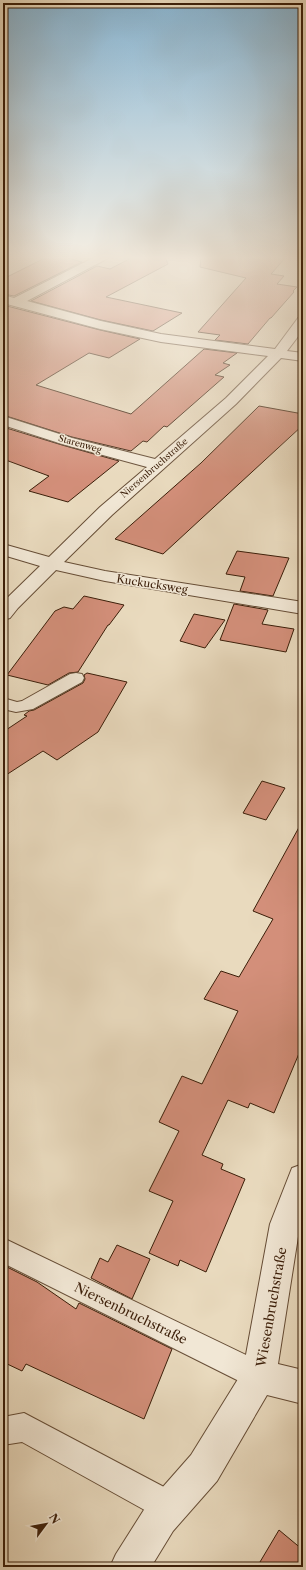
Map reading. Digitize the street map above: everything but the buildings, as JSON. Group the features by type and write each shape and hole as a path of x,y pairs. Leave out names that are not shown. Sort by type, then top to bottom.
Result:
{"street":[{"path":"125,330 161,338 303,357"},
{"name":"Niersenbruchstraße","path":"3,614 11,604 106,510 232,401 278,354 296,330"},
{"name":"Starenweg","path":"3,420 68,441 159,465"},
{"name":"Kuckucksweg","path":"3,549 52,564 105,576 303,608"},
{"name":"Wiesenbruchstraße","path":"129,1567 160,1518 204,1468 259,1376 285,1224 303,1178"},
{"path":"259,1376 303,1387"}],"lane":[{"path":"3,703 16,707 27,705 76,678"},
{"name":"Niersenbruchstraße","path":"3,1250 259,1376"},
{"path":"3,1431 24,1428 170,1507"}]}
